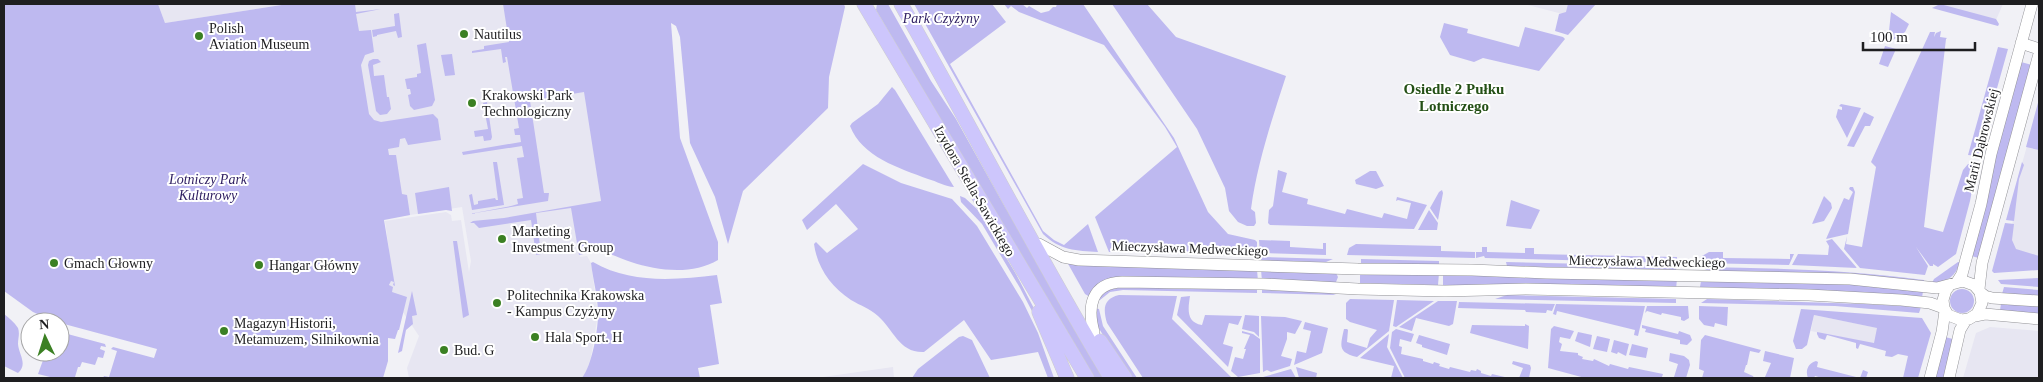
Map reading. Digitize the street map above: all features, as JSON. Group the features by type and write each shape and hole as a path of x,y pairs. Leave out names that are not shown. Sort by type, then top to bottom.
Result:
{"main road":[{"name":"Izydora Stella-Sawickiego","path":"901,4 1034,240 1044,265 1111,378"},
{"name":"Izydora Stella-Sawickiego","path":"868,7 1086,378"},
{"path":"1034,240 1125,378"},
{"path":"1020,268 1067,378"}],"street":[{"name":"Marii Dąbrowskiej","path":"1953,283 1961,276 1966,259 1981,204 1991,154 2032,4"},
{"path":"2021,43 2039,48"},
{"path":"1948,378 1960,330 1982,305 1980,291 1982,263 2039,54"},
{"name":"Mieczysława Medweckiego","path":"1034,240 1063,257 1079,260 1343,267 1358,269 1850,279 1938,288 1953,283"},
{"path":"1342,287 1343,267"},
{"path":"1695,277 1695,293"},
{"path":"1930,378 1942,332 1944,295 1953,283 1969,282 1985,296 1992,298 2039,301"},
{"path":"1094,332 1090,313 1093,298 1100,289 1114,283 1260,284 1445,291 1526,289 1892,300 1930,303 1944,309 1955,319 1971,318 1985,314 2039,319"}],"shaded area":[{"path":"158,4 288,4 165,23"},
{"path":"350,4 507,4 585,91 601,202 572,209 580,257 587,256 591,263 598,314 591,357 586,373 582,378 409,378 407,368 419,336 390,293 389,250 385,221 446,212 451,215 452,221 461,220 469,272 471,261 462,207 384,219"},
{"path":"1524,4 1587,4 1574,17"},
{"path":"1935,4 2003,4 1996,20"},
{"path":"2027,146 2039,147 2039,258 2016,251 2010,246 2017,181"},
{"path":"1814,315 1878,328 1875,344 1811,331"},
{"path":"1990,327 2039,331 2039,378 1963,378 1976,333"},
{"path":"893,367 894,378 816,378"}],"green space":[{"name":"Lotniczy Park Kulturowy","path":"4,4 158,4 165,23 288,4 355,4 356,12 381,9 356,14 359,31 371,30 374,52 365,55 361,65 369,114 374,120 381,122 433,114 438,119 441,140 408,145 405,138 400,139 399,147 388,149 389,155 396,155 402,194 407,195 410,215 384,220 395,286 393,285 394,282 391,281 389,285 393,287 392,292 407,297 395,339 388,338 388,361 383,378 103,378 104,376 109,377 117,351 111,349 113,347 154,358 157,349 70,326 70,312 33,312 4,291"},
{"path":"503,4 844,4 845,7 829,77 828,108 743,191 728,244 715,197 690,143 680,37 676,26 671,23 680,138 718,242 718,260 698,268 675,270 652,268 598,251 579,255 571,208 536,213 541,254 536,255 531,220 479,228 474,223 470,223 601,201 584,92 530,101 544,193 549,193 548,201 469,214 518,204 517,199 523,198 517,158 524,157 522,146 463,155 462,152 521,142 520,135 515,135 514,129 519,128 507,57 505,57 506,62 503,63 501,49 472,53 472,51 484,49 484,46 509,42"},
{"path":"877,4 888,4 931,81 956,119 1005,207 1106,378 1092,378 876,10"},
{"name":"Park Czyżyny","path":"914,4 992,4 1006,22 950,64 1043,231 1064,245 1088,224 1098,252 1076,250 1062,246 1043,234"},
{"path":"1004,4 1022,4 1041,13 1049,11 1056,7 1057,4 1083,4 1174,138 1208,212 1228,234 1255,240 1257,242 1257,253 1109,252 1095,217 1177,147 1165,127 1104,45 1019,12 1011,6 1008,9"},
{"path":"1112,4 1147,4 1176,37 1286,76 1257,175 1251,209 1255,212 1256,223 1254,226 1247,226 1238,222 1229,211 1225,188 1197,129"},
{"path":"1568,4 1596,4 1568,35 1555,31 1559,14 1566,12"},
{"path":"1940,4 1996,19 1999,24 1998,26 1932,8"},
{"path":"1891,12 1909,24 1905,32 1893,40 1889,31"},
{"path":"399,13 402,37 398,38 396,31 373,37 372,30 395,26 394,14"},
{"path":"1444,23 1468,29 1467,33 1519,47 1525,27 1565,39 1539,71 1483,58 1474,62 1450,55 1440,37"},
{"path":"1941,31 1940,37 1947,38 1924,227 1943,232 1963,170 1968,164 1977,164 1970,201 1956,254 1938,267 1933,264 1933,266 1930,266 1916,247 1928,266 1925,275 1860,268 1844,249 1847,236 1846,244 1862,247 1876,167 1871,162 1930,32 1935,32 1934,37 1936,33"},
{"path":"426,43 435,100 432,106 414,110 410,106 408,95 411,94 410,89 407,89 405,79 417,77 417,74 421,73 417,45"},
{"path":"1885,46 1896,49 1888,67 1879,64"},
{"path":"1998,47 2008,49 1978,156 1968,155"},
{"path":"452,54 455,75 445,76 441,55"},
{"path":"378,59 381,62 373,65 374,76 384,75 391,109 387,114 380,115 376,111 368,65 369,61"},
{"path":"2021,62 2032,65 1979,258 1971,256"},
{"path":"892,87 954,187 894,166 872,153 856,137 850,126 852,123 878,104"},
{"path":"2039,99 2039,150 2026,147"},
{"path":"487,102 492,137 491,140 484,141 483,136 475,137 474,131 488,129 483,103"},
{"path":"1841,104 1861,108 1847,138 1836,117 1838,109 1842,110 1842,107 1839,106"},
{"path":"1864,112 1874,117 1870,126 1865,126 1854,147 1847,146"},
{"path":"493,162 497,162 504,205 472,210 469,195 472,194 474,205 478,204 478,201 495,198 498,200"},
{"path":"2022,162 2024,165 2019,179 2014,221 2006,220"},
{"path":"863,164 901,183 952,199 977,226 1023,302 1038,333 1054,378 1048,378 1038,352 991,360 964,320 924,352 909,349 898,340 878,316 851,300 831,283 818,261 814,244 816,242 827,253 858,229 836,204 807,230 802,220"},
{"path":"1278,170 1287,173 1282,192 1308,199 1307,204 1345,214 1347,209 1382,218 1384,213 1407,219 1411,203 1396,201 1397,197 1427,205 1414,229 1270,225 1268,223 1269,210 1273,206"},
{"path":"1370,171 1376,171 1384,186 1376,189 1356,184 1355,180"},
{"path":"449,187 452,211 446,210 418,214 415,193"},
{"path":"1853,187 1855,192 1848,234 1826,239 1844,198 1849,200 1853,192 1849,189"},
{"path":"1442,190 1443,193 1438,220 1430,208"},
{"path":"960,196 977,209 1016,274 1039,318 1062,378 1059,378 1036,319 1020,288 982,224 961,202"},
{"path":"1824,196 1831,203 1832,208 1824,221 1812,224"},
{"path":"1511,200 1540,210 1531,229 1506,226"},
{"path":"1429,210 1438,223 1437,230 1418,230"},
{"path":"2005,223 2014,224 2012,240 2016,249 2039,256 2039,270 1994,273 1992,271"},
{"path":"1832,239 1857,268 1792,265 1798,254 1828,255 1829,246 1826,241"},
{"path":"1259,240 1290,241 1290,247 1323,249 1323,243 1326,243 1326,255 1260,253"},
{"path":"453,241 457,241 469,315 463,318"},
{"path":"1356,244 1441,246 1441,251 1475,252 1475,258 1347,255 1349,248"},
{"path":"1482,247 1487,247 1487,252 1525,253 1525,248 1534,248 1534,254 1677,257 1677,263 1485,258 1484,256 1476,258 1476,252 1482,252"},
{"path":"1709,252 1723,252 1723,258 1790,259 1790,254 1794,254 1789,265 1700,263 1702,256"},
{"path":"1261,257 1333,259 1326,262 1261,261"},
{"path":"1361,259 1439,261 1439,265 1361,263"},
{"path":"593,262 622,274 654,279 717,275 722,303 710,305 719,364 698,368 700,378 582,378 589,365 598,321 591,263"},
{"path":"1067,262 1257,270 1258,281 1120,278 1090,297 1085,294"},
{"path":"1506,262 1676,266 1676,270 1507,266"},
{"path":"1960,262 1956,271 1950,278 1942,282 1932,283 1934,279"},
{"path":"1701,267 1841,272 1924,281 1709,271"},
{"path":"1261,270 1336,273 1338,277 1336,282 1333,283 1262,281"},
{"path":"1360,272 1439,273 1438,285 1360,283"},
{"path":"1443,273 1677,278 1676,290 1443,285"},
{"path":"2039,278 2039,287 2001,284 1998,280"},
{"path":"1701,281 1842,283 1923,291 1922,298 1700,287"},
{"path":"1127,286 1175,289 1257,289 1257,293 1123,290 1110,292 1100,300 1098,299 1107,290"},
{"path":"2004,287 2039,290 2039,296 2002,294"},
{"path":"1962,289 1970,293 1974,301 1970,309 1962,313 1954,309 1950,301 1954,293"},
{"path":"1262,290 1325,291 1336,295 1262,293"},
{"path":"412,291 417,315 412,316 413,324 406,330 402,351 398,353"},
{"path":"1119,295 1177,296 1172,319 1232,378 1143,378 1107,323 1105,309 1107,302"},
{"path":"1507,295 1676,299 1676,303 1495,299"},
{"path":"1190,296 1189,314 1193,321 1202,325 1205,315 1242,316 1238,325 1229,323 1223,344 1233,347 1228,367 1177,315 1181,297"},
{"path":"1350,299 1394,300 1389,331 1357,357 1343,351 1341,344 1344,329 1348,330 1347,342 1367,348 1370,338 1377,330 1346,319 1346,303"},
{"path":"1707,299 1921,307 1919,313 1835,306 1701,303"},
{"path":"1397,300 1434,301 1396,327 1393,326"},
{"path":"1438,301 1457,301 1453,324 1449,326 1416,318 1412,331 1399,327"},
{"path":"1459,302 1555,304 1552,311 1547,310 1546,313 1526,312 1525,310 1458,308"},
{"path":"1556,304 1645,306 1638,336 1634,335 1635,330 1557,311 1556,315 1553,314"},
{"path":"2001,304 2039,306 2039,314 2000,310"},
{"path":"1647,306 1688,306 1689,318 1684,321 1681,320 1681,317 1662,313 1661,315 1647,311 1645,313"},
{"path":"1699,306 1728,307 1727,326 1715,323 1714,327 1704,325 1699,319"},
{"path":"1094,308 1099,309 1103,326 1137,378 1130,378 1098,327"},
{"path":"1801,309 1922,318 1931,333 1918,378 1903,378 1908,356 1898,354 1892,357 1885,356 1886,351 1860,344 1858,349 1856,348 1856,343 1827,335 1825,340 1819,338 1817,334 1817,332 1874,343 1877,328 1814,315 1807,345 1802,349 1796,349 1793,341"},
{"path":"4,314 19,330 20,362 23,363 18,373 4,366"},
{"path":"1245,315 1259,316 1259,337 1254,332 1242,329"},
{"path":"1261,316 1285,317 1302,321 1295,334 1287,332 1287,339 1281,356 1292,359 1290,366 1271,372 1267,370 1263,372"},
{"path":"1305,322 1328,328 1322,353 1294,365 1297,351 1306,353 1311,331 1303,329"},
{"path":"1525,324 1529,326 1528,349 1470,333 1472,325 1525,326"},
{"path":"1642,325 1678,334 1679,331 1690,335 1692,340 1687,345 1680,344 1680,340 1645,332 1646,329 1642,328"},
{"path":"1554,326 1574,331 1570,339 1560,337 1559,342 1562,344 1560,351 1578,353 1578,355 1583,357 1582,359 1593,361 1594,359 1609,366 1610,364 1628,369 1629,367 1663,374 1662,377 1585,378 1548,368 1551,329"},
{"path":"1396,329 1414,334 1411,342 1400,339 1401,354 1423,359 1423,361 1433,364 1434,362 1440,364 1439,366 1449,369 1450,367 1470,372 1477,369 1481,373 1491,376 1492,374 1509,378 1405,378 1390,348 1392,332"},
{"path":"1242,331 1253,334 1260,339 1260,373 1238,377 1231,371 1235,357 1243,359 1246,349 1244,349 1250,335 1242,333"},
{"path":"1578,332 1592,335 1590,347 1575,341"},
{"path":"1389,334 1387,347 1403,378 1391,378 1394,366 1360,358"},
{"path":"70,335 105,344 106,347 101,346 100,349 105,351 103,358 98,357 95,365 82,362 80,367 78,367 75,377 79,378 54,378 38,374 42,362 70,362"},
{"path":"1419,335 1450,344 1447,355 1422,347 1422,345 1416,343"},
{"path":"1705,335 1761,350 1759,353 1750,351 1744,372 1754,378 1702,378 1704,371 1699,369 1701,340"},
{"path":"963,336 972,340 990,378 912,378 918,369 959,337"},
{"path":"1597,336 1610,339 1607,352 1593,349"},
{"path":"1945,337 1953,339 1944,378 1934,378"},
{"path":"1614,340 1629,344 1626,356 1618,352 1617,354 1611,352"},
{"path":"1632,344 1648,348 1646,358 1629,355"},
{"path":"1765,351 1794,358 1790,378 1765,377 1771,363 1763,361"},
{"path":"1670,353 1684,356 1689,360 1690,365 1686,378 1674,377 1678,364 1669,361"},
{"path":"1513,361 1530,365 1529,378 1519,378 1523,368 1512,364"},
{"path":"1816,361 1818,362 1817,367 1860,378 1822,378 1815,376 1814,378 1808,378 1808,368"},
{"path":"1296,367 1317,373 1316,378 1299,378"},
{"path":"1291,369 1296,378 1263,378 1263,377"},
{"path":"1863,370 1868,372 1866,378 1860,378"}],"place":[{"name":"Nautilus","path":"464,34"},
{"name":"Polish Aviation Museum","path":"199,36"},
{"name":"Krakowski Park Technologiczny","path":"472,103"},
{"name":"Marketing Investment Group","path":"502,239"},
{"name":"Gmach Głowny","path":"54,263"},
{"name":"Hangar Główny","path":"259,265"},
{"name":"Politechnika Krakowska - Kampus Czyżyny","path":"497,303"},
{"name":"Magazyn Historii, Metamuzem, Silnikownia","path":"224,331"},
{"name":"Hala Sport. H","path":"535,337"},
{"name":"Bud. G","path":"444,350"}],"district":[{"name":"Osiedle 2 Pułku Lotniczego","path":"1454,98"}]}
